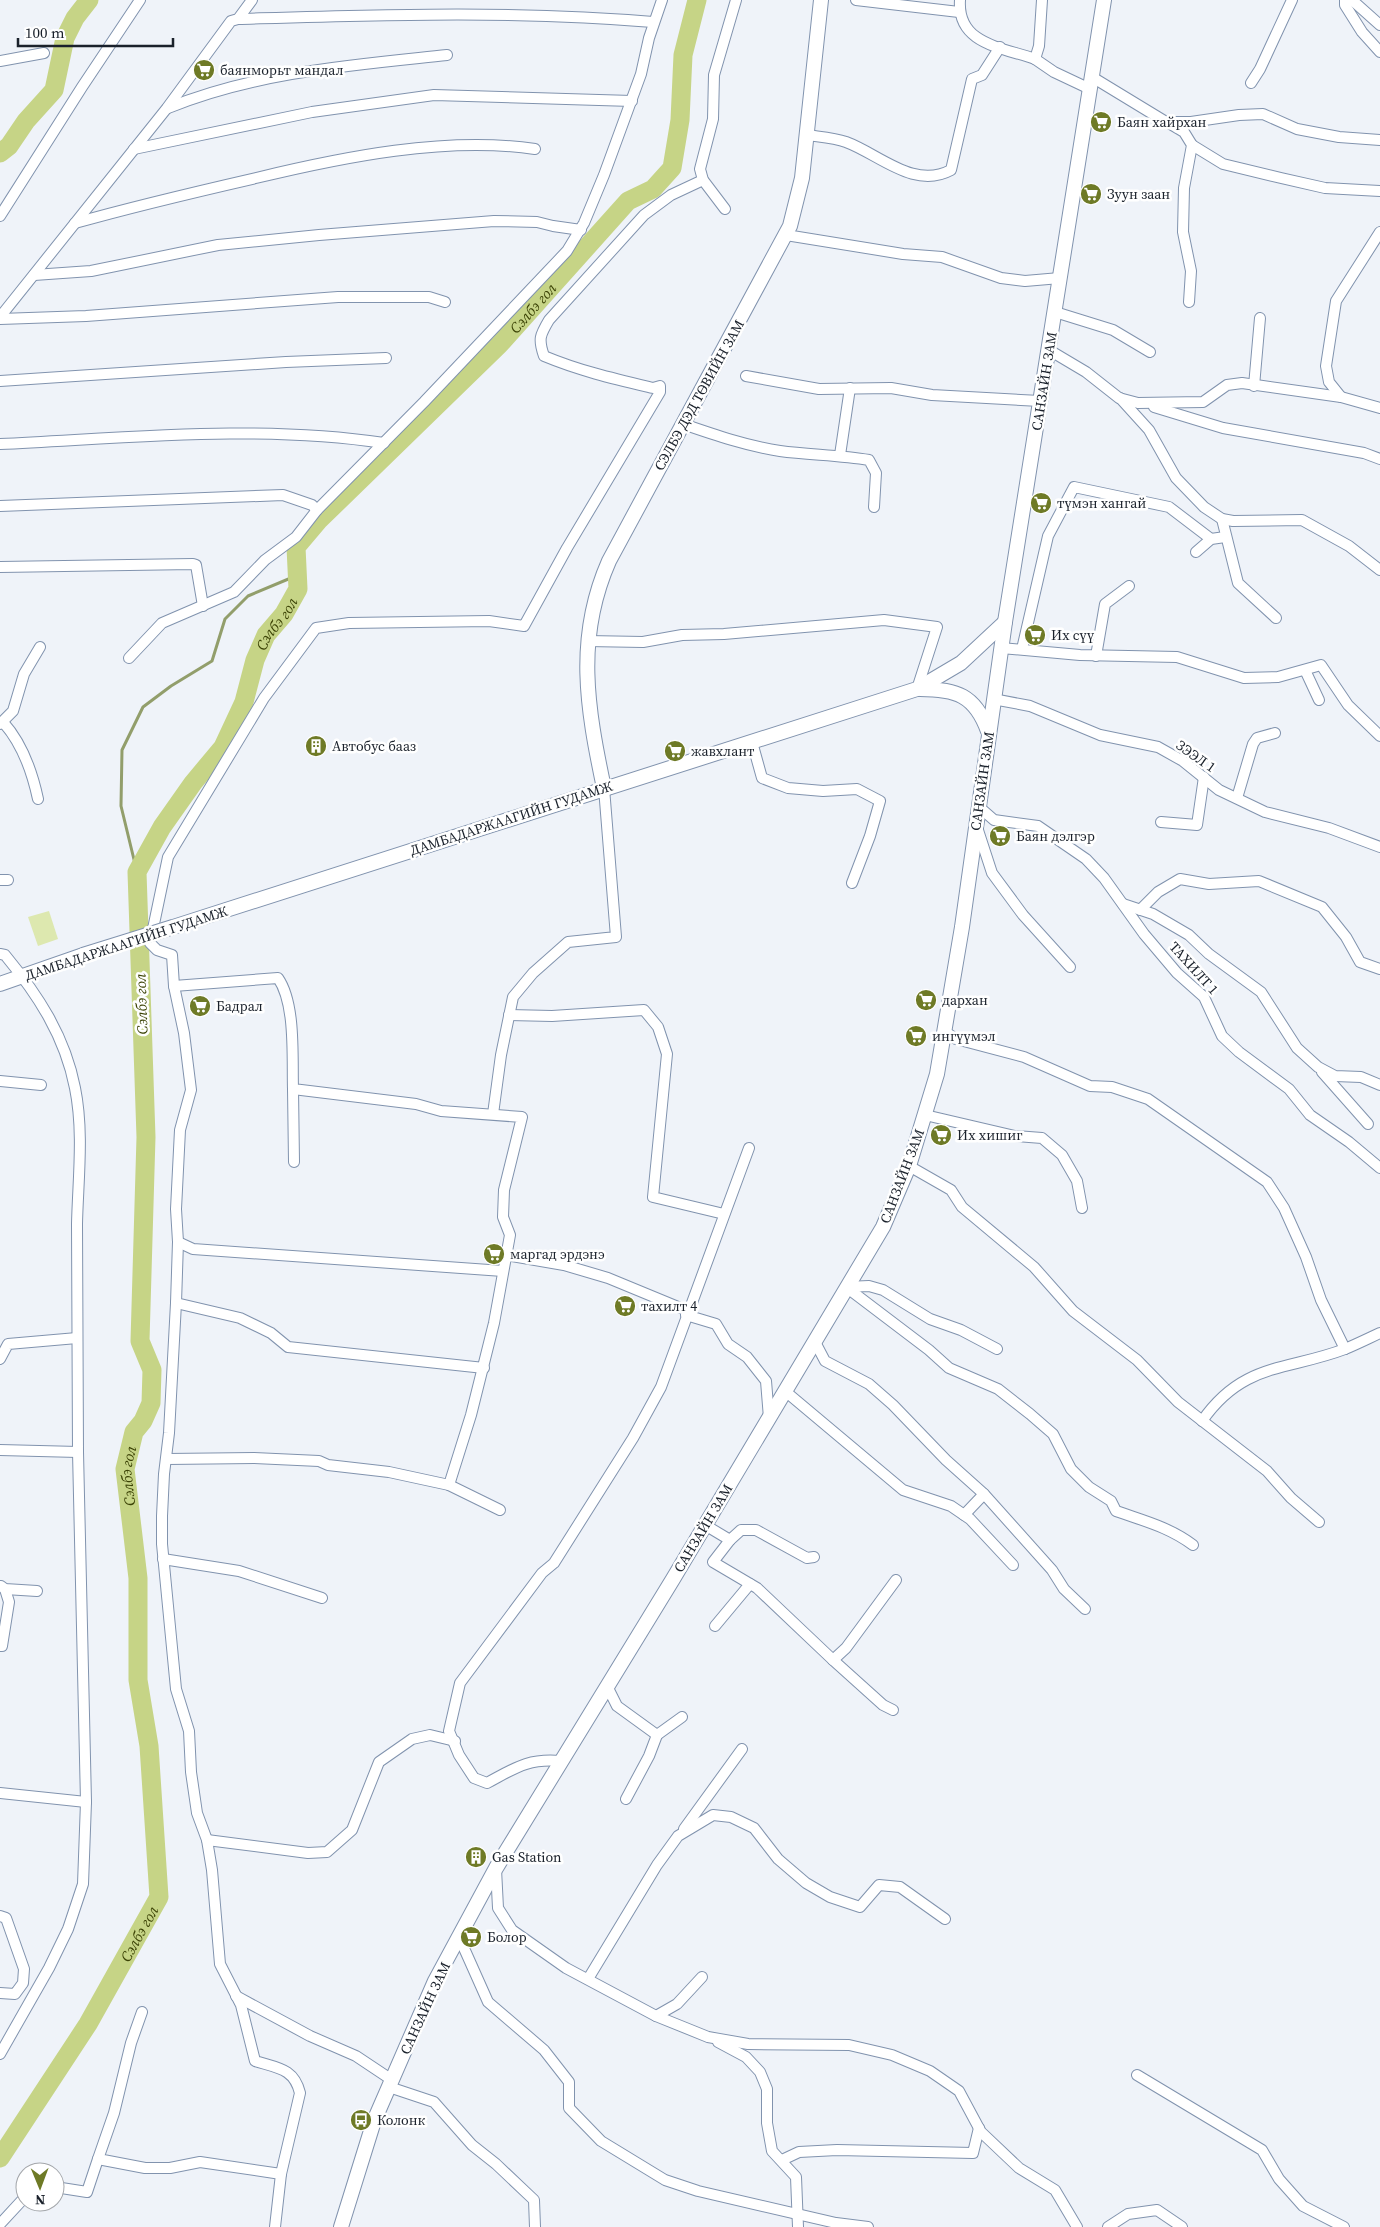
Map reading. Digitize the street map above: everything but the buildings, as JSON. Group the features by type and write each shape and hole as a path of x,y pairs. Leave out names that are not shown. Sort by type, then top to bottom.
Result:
{"main road":[{"name":"СЭЛБЭ ДЭД ТӨВИЙН ЗАМ","path":"604,788 588,698 587,641 594,599 608,561 786,235 798,198 807,135 821,0"},
{"name":"САНЗАЙН ЗАМ","path":"341,2227 374,2122 435,1982 459,1937 496,1868 705,1525 883,1227 909,1166 937,1074 962,927 993,699 1104,0"},
{"name":"ДАМБАДАРЖААГИЙН ГУДАМЖ","path":"0,984 83,954 173,928 917,689 961,663 1005,622"},
{"path":"917,689 944,690 963,696 974,704 982,715 989,731"}],"street":[{"path":"0,216 140,0"},
{"path":"238,19 252,0"},
{"path":"129,658 162,623 234,592 265,560 296,536 317,510 384,443 567,251 581,230 599,189 632,101 662,0"},
{"path":"725,210 703,180 700,166 713,119 714,75 736,0"},
{"path":"856,0 959,12"},
{"path":"960,0 959,12 963,25 973,37 1035,59 1054,72 1091,83 1184,132 1192,145 1223,164 1325,188 1380,191"},
{"path":"1035,59 1039,46 1042,0"},
{"path":"1251,83 1260,69 1292,0"},
{"path":"1345,0 1345,5 1362,32 1380,52"},
{"path":"1352,0 1380,25"},
{"path":"0,318 167,108 231,22 238,19 430,14 654,22"},
{"path":"807,135 846,142 895,169 938,177 951,170 972,79 982,75 1000,47"},
{"path":"0,61 44,53"},
{"path":"167,108 205,92 293,74 447,55"},
{"path":"134,150 312,112 434,96 632,101"},
{"path":"1166,122 1191,122 1239,115 1263,114 1298,129 1339,137 1380,140"},
{"path":"75,223 138,204 306,166 447,146 505,144 535,149"},
{"path":"1189,302 1191,271 1183,232 1184,188 1192,145"},
{"path":"275,2227 281,2174 300,2093 297,2081 288,2072 255,2061 241,2005 220,1964 218,1918 207,1840 198,1813 191,1772 189,1731 176,1688 171,1614 163,1559 162,1516 176,1303 178,1242 176,1208 180,1130 190,1090 184,1033 174,986 172,955 157,950 150,943 168,857 264,698 316,628 350,623 510,622 524,626 567,548 654,406 660,389 660,386 653,388 609,376 592,374 544,356 539,345 540,338 550,320 644,215 671,195 703,180"},
{"path":"34,275 91,271 218,245 494,221 537,222 581,230"},
{"path":"1341,397 1329,382 1326,366 1336,301 1380,232"},
{"path":"786,235 902,254 942,257 1001,278 1025,281 1060,278"},
{"path":"0,318 86,316 338,296 429,297 445,302"},
{"path":"1055,312 1113,330 1150,352"},
{"path":"1254,386 1260,318"},
{"path":"1049,350 1086,372 1119,398 1149,430 1176,478 1204,506 1222,520 1302,520 1348,546 1380,570"},
{"path":"0,381 286,362 386,358"},
{"path":"746,376 819,389 891,388 932,395 1040,401"},
{"path":"1119,398 1138,402 1203,402 1227,385 1242,383 1341,397 1380,408"},
{"path":"840,455 850,388"},
{"path":"1119,398 1223,428 1364,453 1380,459"},
{"path":"683,424 744,444 782,451 840,455 870,460 876,473 874,507"},
{"path":"0,444 225,432 308,435 384,443"},
{"path":"1022,650 1048,536 1074,487 1169,507 1211,539"},
{"path":"0,506 283,495 312,504 317,510"},
{"path":"1222,520 1238,583 1276,618"},
{"path":"1196,552 1211,539 1225,537"},
{"path":"0,567 193,564 196,565 203,606"},
{"path":"1096,656 1105,604 1128,586"},
{"path":"587,641 643,642 682,635 724,634 884,620 937,627 917,689"},
{"path":"38,799 32,772 14,735 1,723 13,711 24,674 40,648"},
{"path":"1001,648 1096,656 1177,657 1244,678 1278,677 1321,665 1348,705 1380,736"},
{"path":"1305,670 1319,700"},
{"name":"ЗЭЭЛ 1","path":"993,699 1030,706 1100,736 1158,747 1183,761 1219,790 1265,812 1329,828 1380,847"},
{"path":"1237,798 1253,744 1257,738 1275,733"},
{"path":"752,742 762,778 788,788 823,791 858,789 880,800 870,836 852,883"},
{"path":"1161,822 1197,825 1204,778"},
{"path":"493,1114 513,997 533,973 568,942 616,937 604,788"},
{"name":"ТАХИЛТ 1","path":"978,806 994,820 1038,826 1086,859 1104,878 1144,934 1177,973 1204,997 1222,1036 1239,1052 1289,1089 1310,1115 1380,1168"},
{"path":"976,824 992,873 1023,915 1070,967"},
{"path":"1140,910 1158,892 1180,879 1209,884 1259,882 1322,906 1346,938 1360,962 1380,969"},
{"path":"1123,904 1153,914 1189,935 1209,954 1261,992 1297,1048 1318,1067 1368,1124"},
{"path":"0,954 5,955 43,1004 66,1054 75,1089 79,1149 78,1452 86,1802 82,1884 68,1929 49,1968 0,2054"},
{"path":"174,986 278,978 283,986 291,1023 294,1089 294,1162"},
{"path":"509,1015 552,1016 644,1010 658,1026 667,1054 653,1197 724,1214"},
{"path":"944,1031 956,1039 1047,1066 1090,1086 1112,1087 1148,1099 1267,1182 1284,1208 1306,1257 1321,1300 1345,1349"},
{"path":"1318,1067 1335,1076 1362,1077 1380,1085"},
{"path":"0,1081 41,1085"},
{"path":"294,1089 416,1104 441,1111 522,1117 504,1190 503,1217 510,1235 484,1368 449,1485"},
{"path":"925,1115 1015,1136 1042,1138 1062,1155 1077,1180 1082,1208"},
{"path":"561,1761 539,1759 487,1782 474,1778 459,1755 455,1741 449,1731 460,1683 542,1573 554,1563 633,1438 661,1387 749,1148"},
{"path":"909,1166 951,1190 962,1207 1034,1268 1073,1311 1137,1360 1153,1379 1202,1421 1267,1471 1291,1498 1319,1522"},
{"path":"178,1242 193,1249 503,1271"},
{"path":"506,1255 564,1265 608,1278 716,1324 728,1344 752,1363 766,1381 769,1418"},
{"path":"846,1288 869,1286 883,1290 930,1319 961,1330 996,1349"},
{"path":"846,1288 929,1350 949,1368 998,1389 1030,1414 1052,1434 1071,1469 1089,1487 1111,1501 1116,1512 1176,1532 1193,1545"},
{"path":"176,1303 240,1318 271,1333 288,1347 484,1368"},
{"path":"1202,1421 1211,1409 1239,1384 1257,1374 1345,1349 1380,1333"},
{"path":"0,1358 8,1344 77,1338"},
{"path":"814,1340 825,1361 869,1384 893,1405 946,1460 984,1494 1052,1570 1064,1589 1085,1609"},
{"path":"785,1391 903,1490 937,1499 964,1515 1013,1565"},
{"path":"0,1450 78,1452"},
{"path":"166,1459 254,1458 319,1461 328,1465 389,1472 449,1485 500,1510"},
{"path":"964,1515 984,1494"},
{"path":"705,1525 730,1540"},
{"path":"814,1557 807,1558 756,1530 741,1530 730,1540 713,1562 750,1584 883,1705 894,1710"},
{"path":"163,1559 239,1571 322,1598"},
{"path":"833,1660 846,1648 896,1580"},
{"path":"715,1626 750,1584"},
{"path":"0,1646 2,1646 9,1602 3,1587 37,1591"},
{"path":"607,1686 617,1706 658,1735"},
{"path":"626,1799 658,1735 682,1717"},
{"path":"207,1840 308,1853 327,1852 352,1830 379,1762 412,1739 430,1735 455,1741"},
{"path":"588,1980 657,1865 703,1806 742,1749"},
{"path":"0,1793 86,1802"},
{"path":"678,1836 714,1815 730,1817 754,1828 778,1859 799,1877 830,1897 860,1907 879,1886 900,1887 945,1919"},
{"path":"496,1868 498,1908 512,1930 566,1968 656,2016 708,2037 746,2057 760,2072 767,2089 768,2123 772,2150 796,2177 798,2227"},
{"path":"0,1916 6,1918 24,1969 23,1983 15,1994 0,1993"},
{"path":"459,1937 488,2002 544,2050 569,2082 570,2108 601,2141 665,2180 698,2191 798,2212 836,2223 868,2227"},
{"path":"656,2016 678,2004 702,1977"},
{"path":"236,1996 310,2036 356,2056 390,2083 434,2102 472,2145 496,2164 534,2200 535,2227"},
{"path":"65,2189 87,2192 114,2113 131,2043 142,2012"},
{"path":"708,2037 748,2044 849,2045 892,2055 930,2070 959,2091 979,2128 1019,2168 1055,2190 1077,2227"},
{"path":"1137,2075 1262,2150 1278,2179 1303,2206 1344,2227"},
{"path":"782,2160 800,2152 837,2150 973,2153 979,2128"},
{"path":"98,2159 145,2168 170,2168 200,2162 281,2174"},
{"path":"0,2224 15,2208"},
{"path":"1108,2227 1128,2214 1157,2210 1182,2227"}],"green space":[{"path":"49,911 58,939 38,946 28,917"}],"waterway":[{"path":"0,153 9,146 26,121 54,90 65,38 75,18 89,0"},
{"name":"Сэлбэ гол","path":"0,2158 88,2024 159,1897 149,1746 138,1680 138,1578 125,1469 134,1432 143,1421 151,1403 152,1370 140,1341 146,1137 137,872 162,827 193,783 223,747 244,702 255,660 266,635 284,614 298,589 296,547 318,521 499,345 628,201 653,189 672,168 680,120 683,55 697,0"},
{"path":"137,872 121,806 122,750 143,707 171,686 212,661 225,619 248,596 298,575"}],"place":[{"name":"баянморьт мандал","path":"204,70"},
{"name":"Баян хайрхан","path":"1101,122"},
{"name":"Зуун заан","path":"1091,194"},
{"name":"түмэн хангай","path":"1041,503"},
{"name":"Их сүү","path":"1035,635"},
{"name":"Автобус бааз","path":"316,746"},
{"name":"жавхлант","path":"675,751"},
{"name":"Баян дэлгэр","path":"1000,836"},
{"name":"дархан","path":"926,1000"},
{"name":"Бадрал","path":"200,1006"},
{"name":"ингүүмэл","path":"916,1036"},
{"name":"Их хишиг","path":"941,1135"},
{"name":"маргад эрдэнэ","path":"494,1254"},
{"name":"тахилт 4","path":"625,1306"},
{"name":"Gas Station","path":"476,1857"},
{"name":"Болор","path":"471,1937"},
{"name":"Колонк","path":"361,2120"}]}
